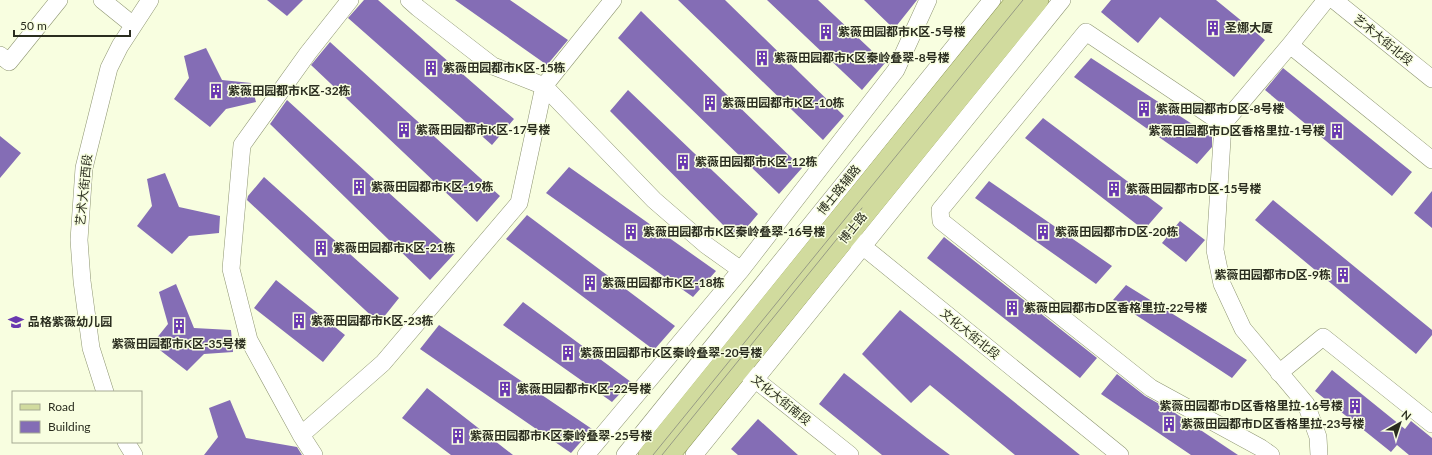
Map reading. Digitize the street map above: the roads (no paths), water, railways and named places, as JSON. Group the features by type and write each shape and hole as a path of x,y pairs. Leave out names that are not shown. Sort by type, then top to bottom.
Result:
{"main road":[{"name":"博士路","path":"669,455 734,363 842,229 1017,0"},
{"name":"博士路","path":"842,229 1038,0"},
{"name":"博士路","path":"649,455 734,363"}],"street":[{"path":"0,55 9,62 59,0"},
{"path":"102,0 133,25"},
{"name":"艺术大街西段","path":"105,391 91,348 82,281 79,240 84,168 109,68 133,25 150,0"},
{"path":"314,455 249,340 231,269 242,145 308,53 350,0"},
{"path":"409,0 493,66 544,86 654,200 706,245 742,270"},
{"path":"302,435 383,363 519,203 544,86 613,0"},
{"path":"586,455 742,270 896,70 928,0"},
{"name":"博士路辅路","path":"842,229 992,0"},
{"name":"博士路辅路","path":"625,455 734,363 842,229 1062,0"},
{"path":"1318,455 1318,438 1306,404 1243,329 1222,284 1215,250 1223,124 1290,46 1326,0"},
{"name":"艺术大街北段","path":"1334,0 1432,79"},
{"path":"1223,124 1086,32 940,210 941,221 1151,388 1261,448 1271,455"},
{"path":"1290,46 1432,160"},
{"name":"文化大街北段","path":"842,229 1120,455"},
{"path":"1279,373 1323,337 1432,424"},
{"name":"博士路辅路","path":"694,455 734,363"},
{"name":"文化大街南段","path":"734,363 850,455"},
{"path":"127,443 134,455"}],"tram line":[{"path":"653,455 1023,0"},
{"path":"662,455 862,208"}],"place":[{"name":"圣娜大厦","path":"1213,28"},
{"name":"紫薇田园都市K区-5号楼","path":"826,32"},
{"name":"紫薇田园都市K区秦岭叠翠-8号楼","path":"762,58"},
{"name":"紫薇田园都市K区-15栋","path":"431,68"},
{"name":"紫薇田园都市K区-32栋","path":"216,91"},
{"name":"紫薇田园都市K区-10栋","path":"710,103"},
{"name":"紫薇田园都市D区-8号楼","path":"1144,109"},
{"name":"紫薇田园都市K区-17号楼","path":"404,130"},
{"name":"紫薇田园都市D区香格里拉-1号楼","path":"1337,131"},
{"name":"紫薇田园都市K区-12栋","path":"683,162"},
{"name":"紫薇田园都市K区-19栋","path":"359,187"},
{"name":"紫薇田园都市D区-15号楼","path":"1114,189"},
{"name":"紫薇田园都市K区秦岭叠翠-16号楼","path":"631,232"},
{"name":"紫薇田园都市D区-20栋","path":"1043,232"},
{"name":"紫薇田园都市K区-21栋","path":"321,248"},
{"name":"紫薇田园都市D区-9栋","path":"1343,275"},
{"name":"紫薇田园都市K区-18栋","path":"590,283"},
{"name":"紫薇田园都市D区香格里拉-22号楼","path":"1012,308"},
{"name":"紫薇田园都市K区-23栋","path":"299,321"},
{"name":"品格紫薇幼儿园","path":"16,322"},
{"name":"紫薇田园都市K区-35号楼","path":"179,326"},
{"name":"紫薇田园都市K区秦岭叠翠-20号楼","path":"568,353"},
{"name":"紫薇田园都市K区-22号楼","path":"505,389"},
{"name":"紫薇田园都市D区香格里拉-16号楼","path":"1355,406"},
{"name":"紫薇田园都市D区香格里拉-23号楼","path":"1169,424"},
{"name":"紫薇田园都市K区秦岭叠翠-25号楼","path":"458,436"}]}
